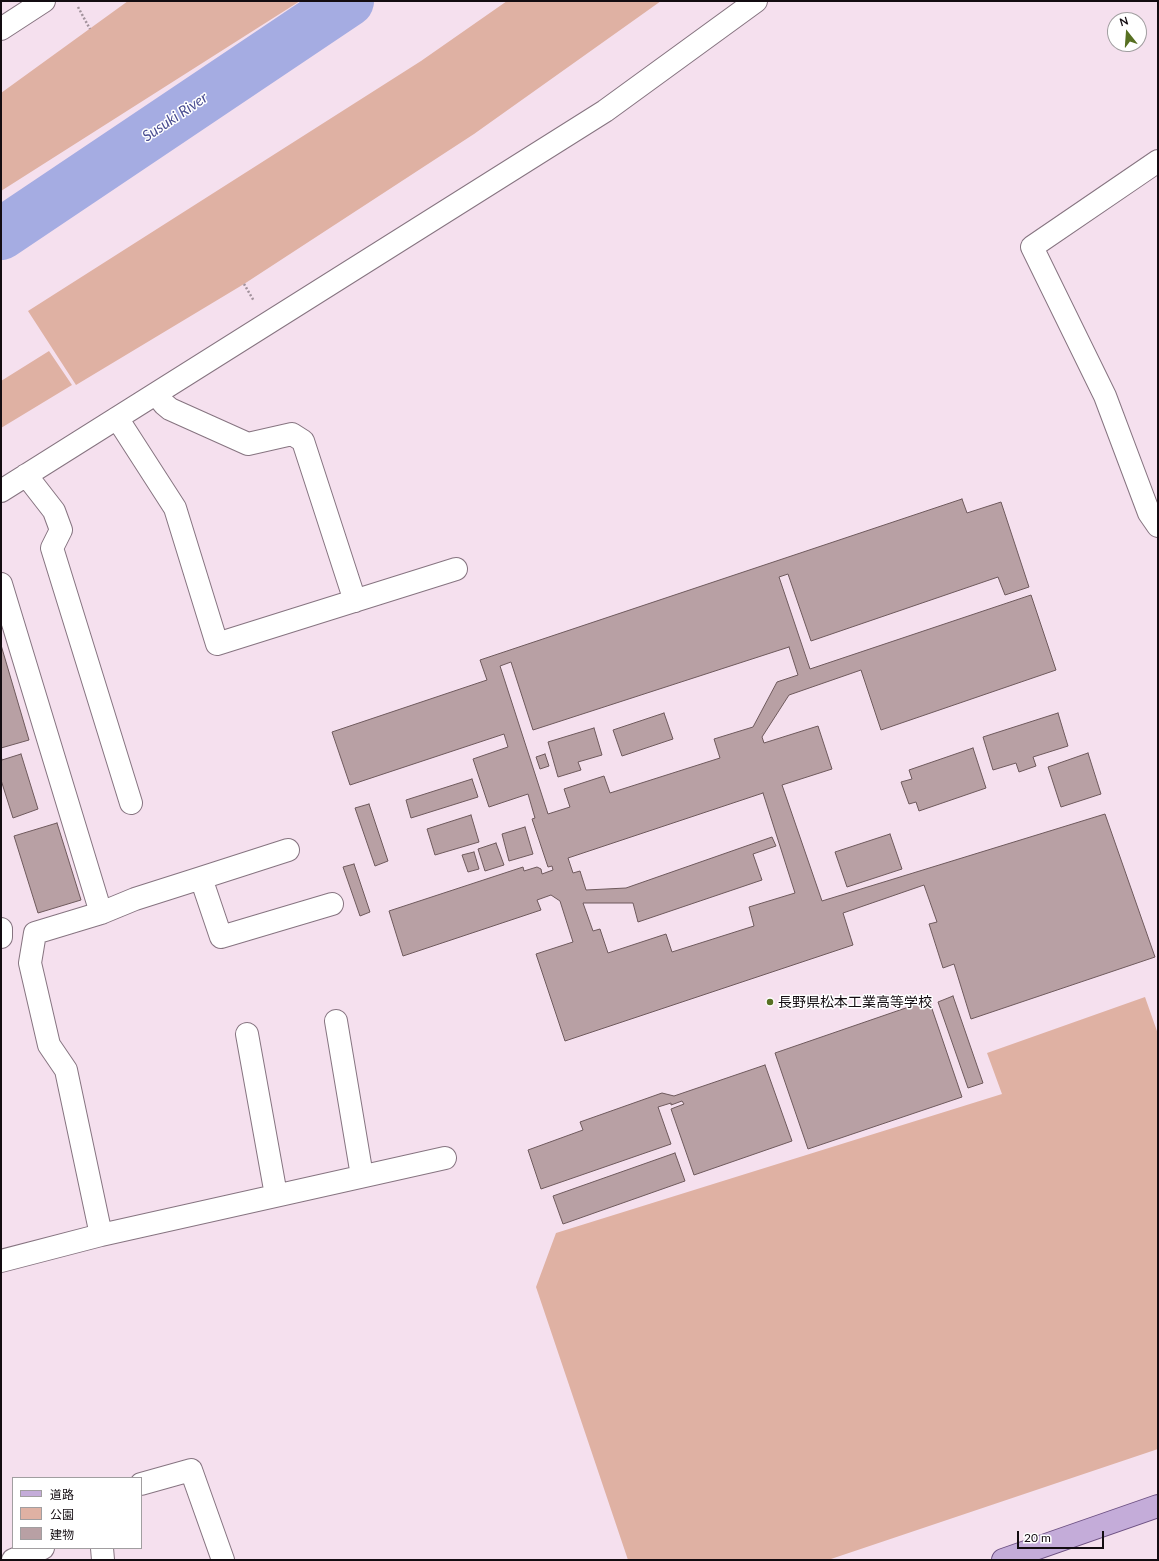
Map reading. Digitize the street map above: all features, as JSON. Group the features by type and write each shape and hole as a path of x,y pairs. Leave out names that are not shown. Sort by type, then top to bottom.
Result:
{"main road":[{"path":"1003,1560 1158,1506"}],"street":[{"path":"1,29 44,1"},
{"path":"1,491 605,110 756,1"},
{"path":"1158,161 1032,247 1105,396 1149,513 1158,526"},
{"path":"156,394 164,404 170,408 248,444 292,434 303,441 355,601"},
{"path":"117,418 175,508 216,644 456,569"},
{"path":"26,475 54,511 61,530 52,548 131,803"},
{"path":"1,584 101,913"},
{"path":"101,1235 66,1070 49,1045 30,963 34,933 101,913 135,899 288,850"},
{"path":"201,878 221,937 332,904"},
{"path":"1,929 1,936"},
{"path":"336,1021 362,1176"},
{"path":"247,1034 276,1195"},
{"path":"1,1261 101,1235 445,1158"},
{"path":"142,1484 191,1470 223,1560"},
{"path":"13,1560 40,1549"},
{"path":"102,1549 103,1560"}],"path":[{"path":"78,7 90,29"},
{"path":"244,284 255,302"}],"green space":[{"path":"128,1 300,1 1,191 1,93"},
{"path":"507,1 661,1 474,134 244,284 76,385 28,311 421,61"},
{"path":"49,351 72,385 1,428 1,381"},
{"path":"1145,997 1158,1034 1158,1449 828,1560 628,1560 536,1287 556,1233 1002,1094 987,1053"}],"building":[{"path":"962,499 967,513 1001,502 1029,587 1005,595 998,577 811,641 788,574 779,577 810,669 1031,595 1056,670 881,730 861,670 789,695 762,737 764,743 818,726 832,769 782,785 822,901 1105,814 1155,957 971,1019 954,964 943,968 929,924 937,922 924,885 843,913 853,945 565,1041 536,954 573,942 560,901 551,895 537,900 541,910 403,956 389,911 523,867 524,871 537,867 541,869 542,874 553,870 552,866 548,867 532,819 535,818 528,794 489,807 473,759 508,747 504,734 350,785 332,732 487,680 480,660","holes":["789,647 798,675 777,682 753,727 714,739 720,758 610,793 604,776 564,789 570,807 548,814 500,666 511,662 533,730","763,793 795,893 749,907 754,926 672,952 666,934 608,953 600,929 593,931 583,903 633,903 638,922 762,880 753,854 776,846 772,837 626,888 586,890 580,871 573,873 568,858"]},
{"path":"1,645 29,740 1,748"},
{"path":"664,713 673,739 622,756 613,730"},
{"path":"1058,713 1068,746 1033,757 1036,766 1019,772 1016,763 993,770 983,737"},
{"path":"594,728 602,755 578,762 581,770 558,777 548,742"},
{"path":"973,748 986,788 919,811 916,802 909,804 901,782 912,779 909,770"},
{"path":"1088,753 1101,794 1061,807 1048,767"},
{"path":"21,754 38,809 13,818 1,780 1,756 2,760"},
{"path":"545,754 549,766 540,769 536,757"},
{"path":"472,779 478,797 411,818 406,800"},
{"path":"369,804 388,861 375,866 355,808"},
{"path":"471,815 479,842 435,855 427,829"},
{"path":"57,823 81,900 38,913 14,836"},
{"path":"525,827 533,854 509,861 502,834"},
{"path":"890,834 902,869 847,887 835,852"},
{"path":"496,843 504,865 485,871 478,849"},
{"path":"474,852 479,869 468,872 462,855"},
{"path":"354,864 370,912 360,916 343,867"},
{"path":"953,996 983,1083 968,1088 938,1002"},
{"path":"929,1000 962,1097 808,1149 775,1053"},
{"path":"765,1065 792,1141 694,1175 671,1109 684,1104 682,1101 671,1105 671,1103 658,1107 671,1144 541,1189 528,1150 583,1130 580,1122 662,1093 674,1096"},
{"path":"675,1153 685,1181 563,1224 553,1196"}],"waterway":[{"name":"Susuki River","path":"1,234 348,1"}],"place":[{"name":"長野県松本工業高等学校","path":"770,1002"}]}
